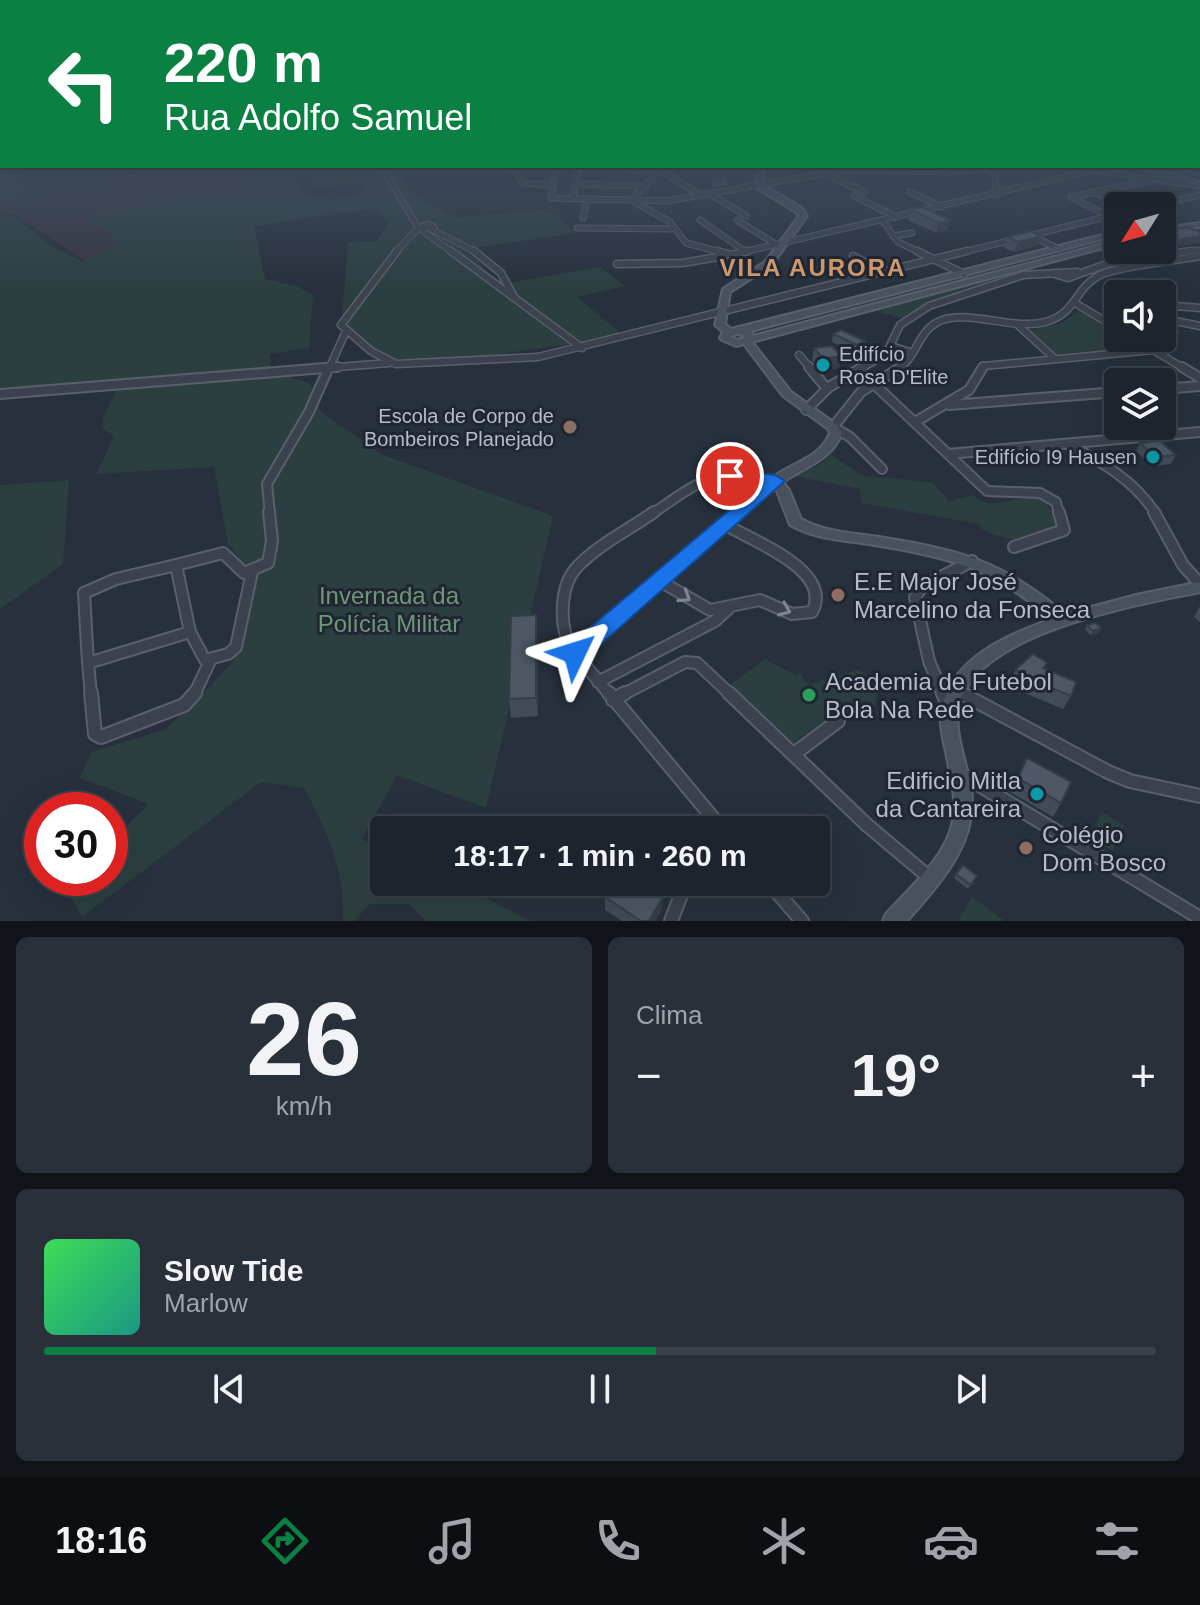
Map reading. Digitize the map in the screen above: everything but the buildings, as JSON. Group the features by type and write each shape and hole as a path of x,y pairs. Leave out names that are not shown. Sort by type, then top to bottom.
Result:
{"street":[{"path":"404,202 420,228 582,348"},
{"path":"583,218 586,202"},
{"path":"635,202 668,220 695,247 731,255"},
{"path":"724,202 746,216"},
{"path":"785,202 802,213 801,220 780,244 768,264 729,288 720,325 749,335 748,341 787,394 806,410 850,437 882,469"},
{"path":"857,202 886,220 893,236 964,274"},
{"path":"860,202 897,218"},
{"path":"931,202 942,207"},
{"path":"617,264 682,263 731,255 965,202"},
{"path":"1081,202 1104,214"},
{"path":"0,394 328,367 538,357 679,325 1104,217"},
{"path":"700,220 746,252"},
{"path":"737,220 780,244"},
{"path":"1176,223 1200,223"},
{"path":"1176,227 1200,223"},
{"path":"390,363 341,325 402,244 420,228 431,224 434,227 431,229 477,251 500,273 514,299"},
{"path":"577,228 675,229"},
{"path":"893,236 912,233"},
{"path":"1027,234 1059,249"},
{"path":"1104,237 724,336 729,342 748,341 1104,246"},
{"path":"806,410 827,389 886,354 900,325 929,306 1023,275 1051,272 1067,279 1077,272 1200,250"},
{"path":"853,256 884,273"},
{"path":"573,650 660,581 775,481 826,452 834,440 833,427 852,401 874,384 901,370 930,326 946,320 983,318 1017,325 1055,320 1075,303 1091,280 1106,272 1200,256"},
{"path":"1004,264 1016,270"},
{"path":"1075,303 1104,321"},
{"path":"1176,304 1200,308"},
{"path":"1176,321 1200,326"},
{"path":"1017,325 1054,358"},
{"path":"252,572 236,647 210,661 194,696 184,705 101,737 95,734 84,593 116,579 223,553 228,554 238,570 252,572 261,569 271,557 267,484 309,412 346,331"},
{"path":"891,346 913,353"},
{"path":"915,422 969,390 984,366 1128,352"},
{"path":"1156,352 1200,378"},
{"path":"799,355 827,389"},
{"path":"874,384 987,491 1003,494 1035,490 1056,502 1064,530 1014,547"},
{"path":"1176,388 1200,386"},
{"path":"948,405 1104,393"},
{"path":"948,454 1200,432"},
{"path":"950,711 956,690 976,663 1062,620 1200,586 1182,567 1158,519 1136,488 1065,443"},
{"path":"711,816 573,650 563,625 567,585 577,566 702,479 742,476 775,481 785,493 795,522 806,528 972,561 1018,582 1062,620"},
{"path":"660,581 710,610 760,600 799,615 812,612 817,600 814,581 808,573 726,525"},
{"path":"893,921 953,849 964,819 950,711 929,661 915,597 922,587 972,561"},
{"path":"176,565 190,632 201,656 210,661"},
{"path":"598,682 715,621 729,607"},
{"path":"88,663 141,644 190,632"},
{"path":"613,700 685,662 697,663 867,825 930,878"},
{"path":"956,690 1108,772 1200,796"},
{"path":"794,754 838,721"},
{"path":"959,773 1200,918"},
{"path":"671,921 681,896"},
{"path":"780,896 802,921"}],"shaded area":[{"path":"0,202 220,202 148,243 93,266 14,214 0,215"}],"green space":[{"name":"Invernada da Polícia Militar","path":"149,202 429,202 455,218 548,209 576,233 468,249 497,285 600,267 625,286 577,297 623,335 496,354 395,359 377,354 342,318 348,242 377,241 388,223 377,208 254,226 265,279 297,286 313,295 309,348 270,354 271,371 309,383 321,412 383,455 553,516 486,808 397,775 375,816 370,816 370,824 362,839 370,843 370,896 482,896 530,921 426,921 409,904 370,904 354,921 343,921 338,868 304,788 261,782 128,882 128,824 149,804 128,796 128,792 117,792 80,778 91,752 164,730 233,661 250,604 253,575 228,544 214,467 96,474 114,437 103,428 103,416 118,388 0,391 0,216 19,219 47,243 82,261 121,243 86,218"},
{"path":"1004,267 1007,269 753,332"},
{"path":"989,280 993,282 928,303 902,318 875,311 952,287"},
{"path":"1079,311 1104,326 1104,350 1057,354 1030,330 1062,323"},
{"path":"831,455 863,476 933,482 949,501 973,495 988,503 1041,498 1055,514 1056,525 1039,537 1010,539 981,529 980,524 861,503 860,489 794,476 818,466"},
{"path":"69,480 63,564 0,609 0,485"},
{"name":"Academia de Futebol Bola Na Rede","path":"765,659 795,675 800,673 808,685 857,670 877,681 876,706 827,718 793,743 731,684"},
{"path":"1102,812 1124,826 1113,851 1090,837"},
{"name":"Invernada da Polícia Militar","path":"70,896 110,896 82,917"},
{"path":"972,897 1005,921 958,921"}],"place":[{"name":"Edifício Rosa D'Elite","path":"823,365"},
{"name":"Escola de Corpo de Bombeiros Planejado","path":"570,427"},
{"name":"Edifício I9 Hausen","path":"1153,457"},
{"name":"E.E Major José Marcelino da Fonseca","path":"838,595"},
{"name":"Academia de Futebol Bola Na Rede","path":"809,695"},
{"name":"Edificio Mitla da Cantareira","path":"1037,794"},
{"name":"Colégio Dom Bosco","path":"1026,848"}],"district":[{"name":"VILA AURORA","path":"813,267"}],"route":[{"path":"575,653 775,481 730,476"}]}
